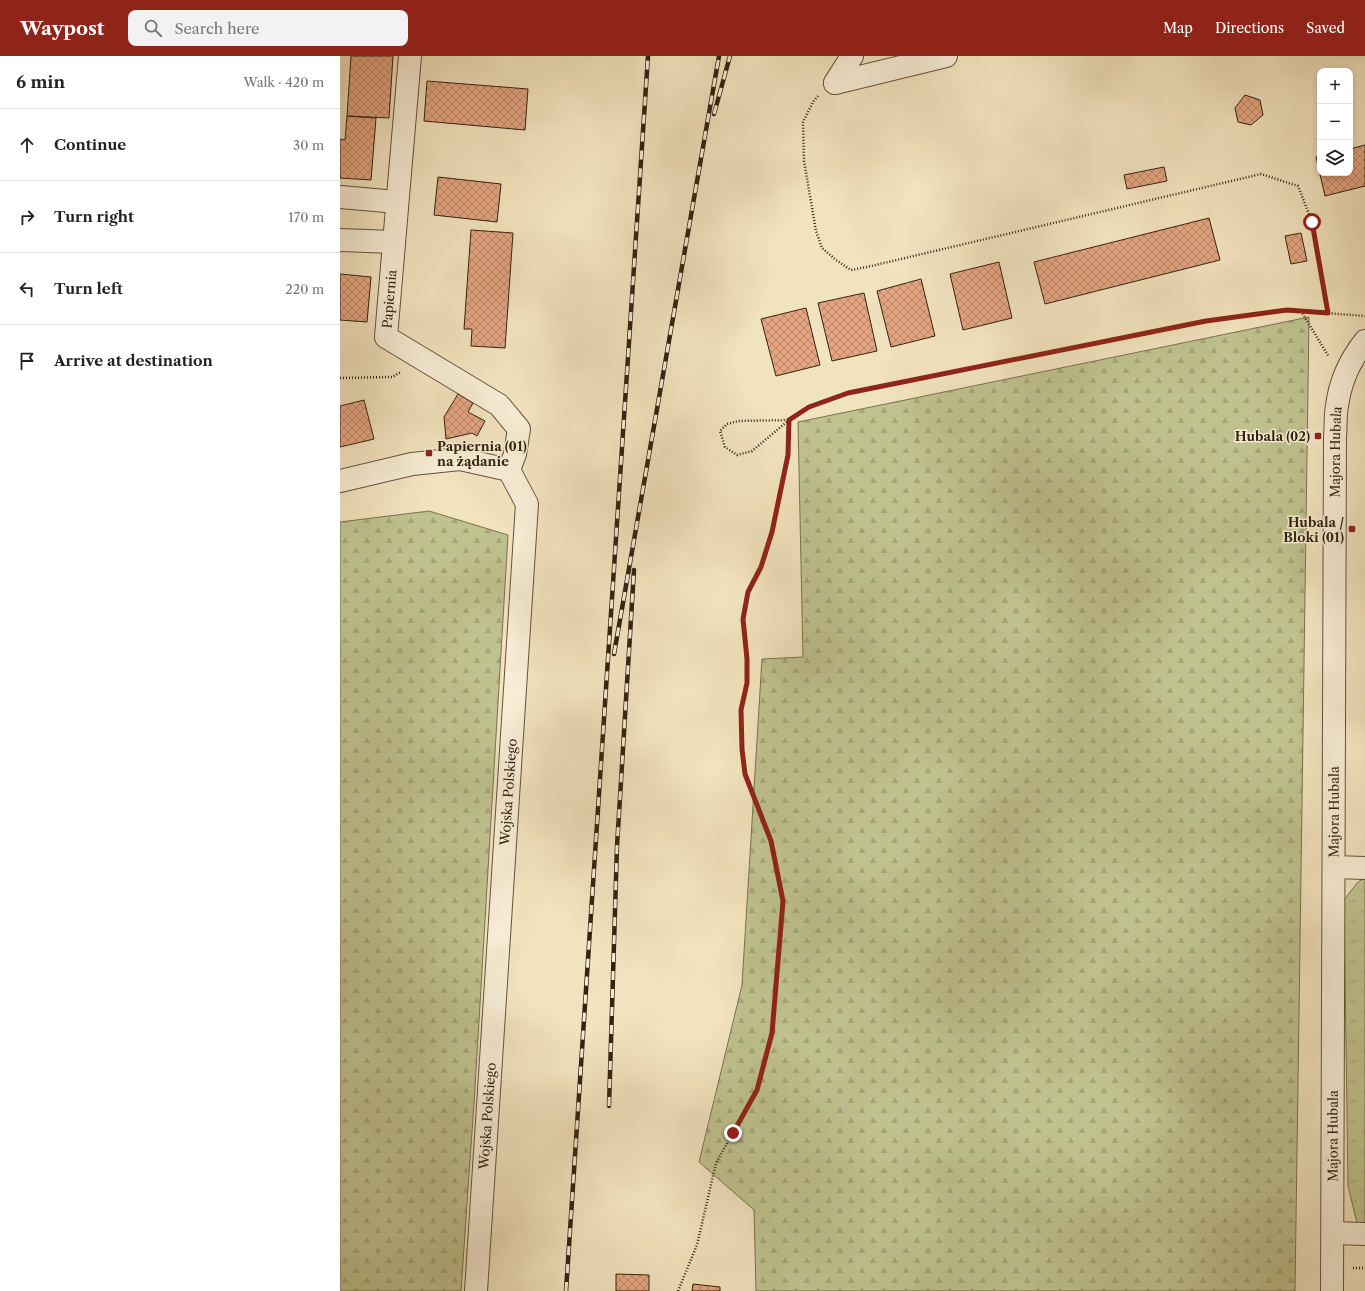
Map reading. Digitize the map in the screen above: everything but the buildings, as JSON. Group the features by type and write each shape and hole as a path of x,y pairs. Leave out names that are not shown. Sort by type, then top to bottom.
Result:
{"street":[{"name":"Papiernia","path":"410,56 386,336 499,405 519,429 509,470"},
{"path":"835,83 852,56"},
{"path":"835,83 946,56"},
{"path":"340,197 397,202"},
{"path":"340,240 394,242"},
{"name":"Majora Hubala","path":"1332,1291 1335,437 1337,406 1343,380 1354,354 1365,341"},
{"path":"340,480 412,464 460,459 509,470"},
{"name":"Wojska Polskiego","path":"476,1291 526,504 509,470"},
{"path":"1334,867 1365,868"},
{"path":"1333,1233 1365,1234"}],"path":[{"path":"835,83 825,88 813,102 803,122 804,161 816,231 822,248 851,270 1261,174 1298,186 1312,222 1328,313"},
{"path":"789,420 738,421 727,424 720,431 725,447 737,455 752,451 789,420 809,407 848,393 1206,321 1287,310 1365,316"},
{"path":"1301,311 1343,380"},
{"path":"340,378 392,377 424,359"},
{"path":"678,1291 697,1245 716,1163 757,1090 772,1033 783,901 771,841 745,774 742,749 741,710 747,683 747,659 743,619 748,592 761,567 772,532 788,455 789,420"}],"green space":[{"path":"1309,317 1295,1291 756,1291 754,1210 699,1162 742,985 762,659 803,657 798,422"},
{"path":"429,511 508,535 475,1088 461,1291 340,1291 340,522"},
{"path":"1365,877 1365,1223 1357,1223 1348,1186 1344,900 1357,883"}],"railway":[{"path":"566,1291 648,56"},
{"path":"614,654 719,56"},
{"path":"714,114 730,56"},
{"path":"609,1106 617,846 634,570"}],"place":[{"name":"Hubala (02)","path":"1318,436"},
{"name":"Papiernia (01) na żądanie","path":"429,453"},
{"name":"Hubala / Bloki (01)","path":"1352,529"}],"route":[{"path":"733,1133 757,1090 772,1033 783,901 771,841 745,774 742,749 741,710 747,683 747,659 743,619 748,592 761,567 772,532 788,455 789,420 809,407 848,393 1206,321 1287,310 1328,313 1312,222"}]}
